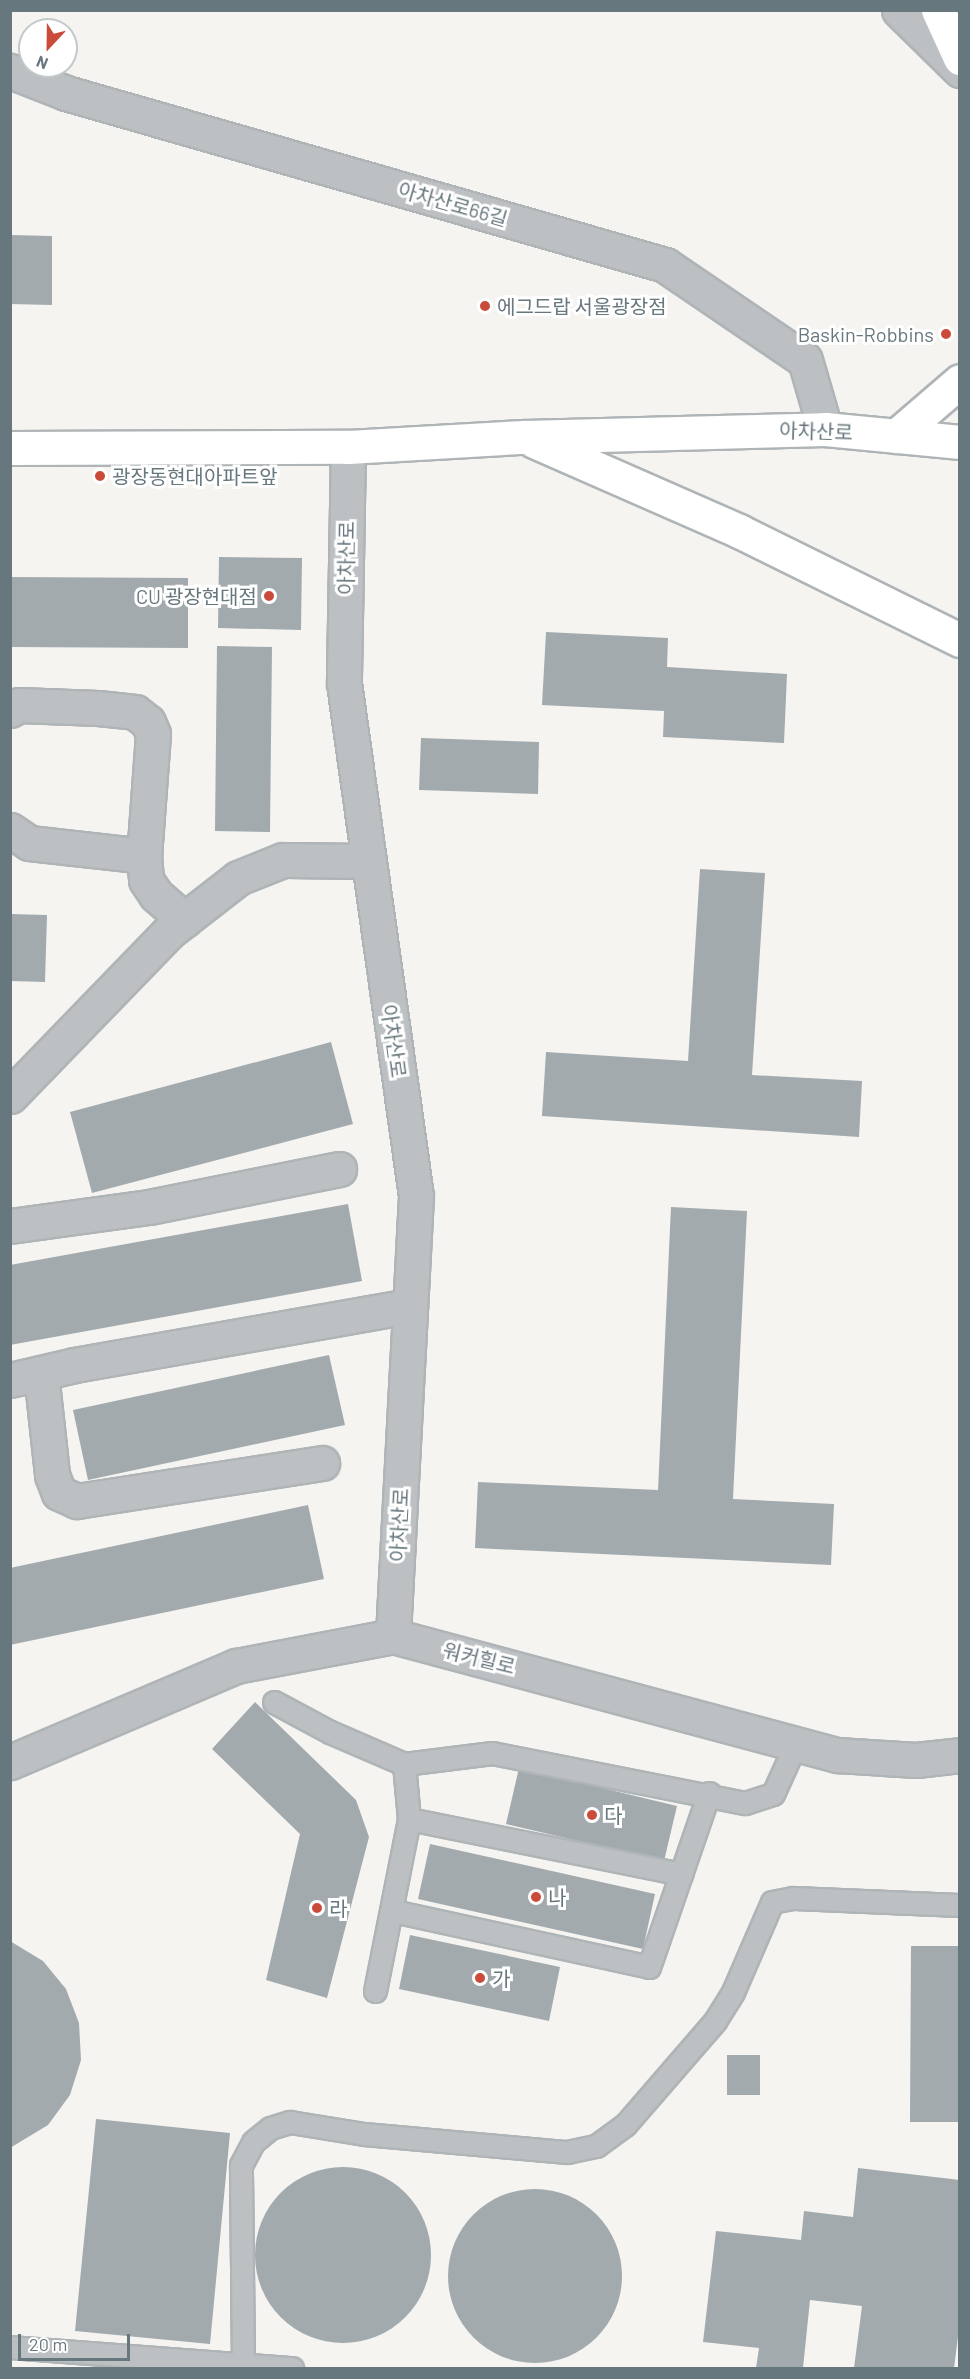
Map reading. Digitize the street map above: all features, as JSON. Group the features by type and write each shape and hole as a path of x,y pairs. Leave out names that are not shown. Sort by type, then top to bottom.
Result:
{"main road":[{"path":"938,10 960,58"},
{"path":"896,436 960,381"},
{"name":"아차산로","path":"10,448 348,447 524,436 825,429 960,442"},
{"path":"524,436 739,531 960,640"}],"street":[{"path":"899,10 960,70"},
{"name":"아차산로66길","path":"10,71 66,93 665,265 806,360 825,429"},
{"name":"아차산로","path":"348,447 344,683 416,1196 393,1636"},
{"path":"10,710 19,705 98,708 135,712 148,722 153,735 144,856 151,887 184,920"},
{"path":"10,830 29,843 144,856"},
{"path":"10,1096 184,920 238,878 283,860 369,861"},
{"path":"10,1226 149,1207 339,1169"},
{"path":"322,1463 77,1501 59,1493 52,1475 26,1376 410,1306"},
{"name":"워커힐로","path":"10,1762 236,1666 393,1636 838,1755 916,1760 960,1755"}],"lane":[{"path":"274,1702 404,1764 492,1753 709,1793 745,1803 772,1794 796,1743"},
{"path":"375,1991 393,1911 409,1819 404,1764"},
{"path":"393,1911 649,1967 709,1793"},
{"path":"409,1819 681,1874"},
{"path":"243,2364 241,2165 253,2142 270,2128 290,2122 364,2134 567,2152 596,2146 625,2125 715,2021 733,1992 772,1902 793,1898 960,1905"},
{"path":"10,2346 292,2368"}],"building":[{"path":"10,235 52,236 52,305 10,304"},
{"path":"219,557 302,558 301,630 218,628"},
{"path":"10,577 188,578 188,648 10,647"},
{"path":"546,632 668,638 667,667 787,674 784,743 663,737 664,711 542,705"},
{"path":"217,646 272,647 270,832 215,831"},
{"path":"421,738 539,742 538,794 419,790"},
{"path":"700,869 765,873 752,1075 862,1081 859,1137 542,1116 546,1052 688,1061"},
{"path":"10,914 47,915 45,982 10,981"},
{"path":"331,1042 353,1124 92,1193 70,1112"},
{"path":"348,1204 362,1281 10,1345 10,1265"},
{"path":"671,1207 747,1211 733,1499 834,1504 831,1565 475,1548 478,1482 658,1490"},
{"path":"329,1355 345,1425 88,1480 73,1410"},
{"path":"308,1505 324,1579 10,1645 10,1568"},
{"name":"라","path":"255,1702 356,1800 369,1837 327,1998 266,1980 300,1834 212,1749"},
{"name":"다","path":"519,1768 677,1806 664,1861 506,1824"},
{"name":"나","path":"430,1844 655,1894 643,1949 418,1899"},
{"name":"가","path":"410,1935 560,1967 549,2021 399,1989"},
{"path":"10,1941 43,1961 66,1989 79,2023 81,2060 70,2095 48,2125 10,2148"},
{"path":"911,1946 960,1946 960,2122 910,2122"},
{"path":"727,2055 760,2055 760,2095 727,2095"},
{"path":"96,2119 230,2133 210,2344 75,2331"},
{"path":"343,2167 377,2174 392,2182 405,2193 416,2206 424,2221 431,2255 424,2289 416,2304 405,2317 392,2328 377,2336 343,2343 309,2336 294,2328 281,2317 270,2304 262,2289 255,2255 262,2221 270,2206 281,2193 294,2182 309,2174"},
{"path":"858,2168 960,2180 960,2321 954,2368 854,2368 862,2306 810,2300 803,2368 756,2368 759,2348 703,2342 716,2231 801,2240 804,2211 853,2217"},
{"path":"535,2189 552,2190 568,2195 584,2203 597,2214 608,2227 616,2243 621,2259 621,2293 616,2309 608,2325 597,2338 584,2349 568,2357 552,2362 535,2363 518,2362 502,2357 486,2349 473,2338 462,2325 454,2309 449,2293 448,2276 449,2259 454,2243 462,2227 473,2214 486,2203 502,2195 518,2190"}],"place":[{"name":"에그드랍 서울광장점","path":"485,306"},
{"name":"Baskin-Robbins","path":"946,334"},
{"name":"광장동현대아파트앞","path":"100,476"},
{"name":"CU 광장현대점","path":"269,596"},
{"name":"다","path":"592,1815"},
{"name":"나","path":"536,1897"},
{"name":"라","path":"317,1908"},
{"name":"가","path":"480,1978"}]}
